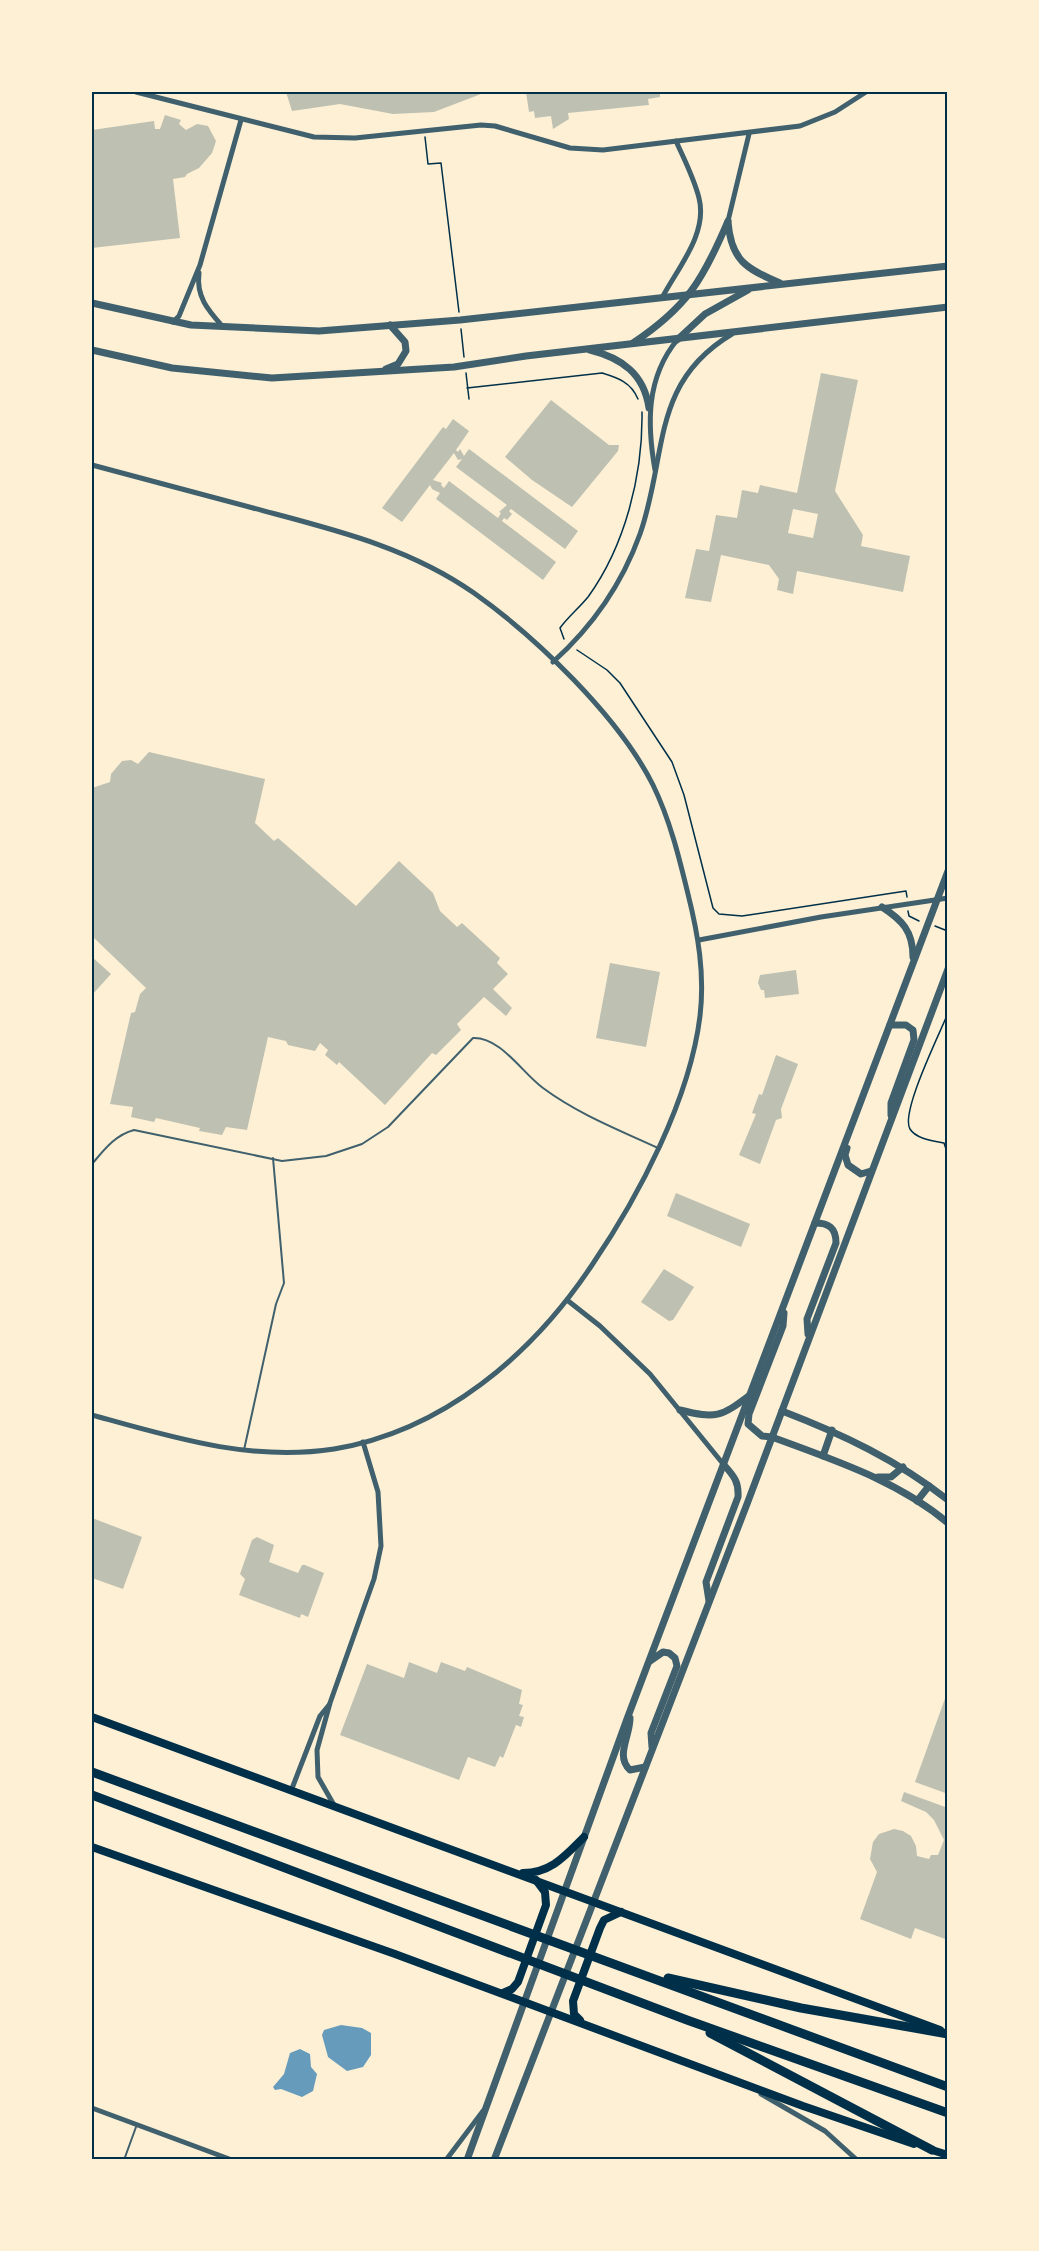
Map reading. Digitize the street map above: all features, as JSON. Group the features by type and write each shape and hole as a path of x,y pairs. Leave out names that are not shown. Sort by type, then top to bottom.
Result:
{"highway":[{"path":"92,1772 412,1892 644,1973 948,2087"},
{"path":"92,1795 687,2020 948,2113"},
{"path":"644,1973 791,2006 948,2033"},
{"path":"687,2020 758,2060 932,2150"}],"main road":[{"path":"92,1717 948,2033"},
{"path":"517,1873 543,1871 551,1867 584,1837"},
{"path":"92,1847 524,2001 750,2086 948,2155"},
{"path":"501,1993 512,1989 518,1982 546,1905 545,1892 536,1880"},
{"path":"583,2024 574,2014 573,2001 604,1920 621,1912"}],"street":[{"path":"136,92 294,134 328,138 481,125 495,126 555,145 582,150 749,134 812,122 835,112 866,92"},
{"path":"172,322 178,316 200,265 241,120"},
{"path":"631,344 663,322 692,294 716,250 728,221 749,134"},
{"path":"663,296 691,246 699,223 700,199 676,141"},
{"path":"728,221 730,241 738,258 749,268 782,284"},
{"path":"200,265 199,291 206,308 224,327"},
{"path":"92,303 172,322 224,327 319,331 460,320 948,266"},
{"path":"656,474 649,437 649,408 659,370 677,340 721,303 756,287"},
{"path":"92,350 132,361 234,376 272,378 465,365 948,307"},
{"path":"381,372 398,364 406,351 405,342 390,326"},
{"path":"553,662 582,634 615,587 639,536 656,474 668,412 679,385 701,356 732,334"},
{"path":"584,349 612,357 629,367 643,386 649,408"},
{"path":"92,465 328,527 399,551 471,591 516,626 617,728 652,783 670,827 699,940 702,992 699,1023 686,1074 658,1148 626,1212 567,1300 521,1351 473,1391 415,1424 363,1442 303,1452 244,1451 205,1445 92,1415"},
{"path":"466,2160 649,1662 948,871"},
{"path":"699,940 882,907 948,898"},
{"path":"882,907 898,917 907,927 913,946 912,965"},
{"path":"494,2160 709,1603 948,969"},
{"path":"890,1025 906,1025 914,1030 914,1040 891,1103 891,1118"},
{"path":"860,1100 859,1117 845,1155 852,1169 861,1173 871,1172"},
{"path":"808,1337 807,1319 836,1243 832,1227 826,1223 815,1223"},
{"path":"567,1300 628,1351 735,1477 738,1497 706,1582 709,1603"},
{"path":"785,1303 783,1326 749,1414 748,1424 762,1436 772,1437 875,1477 917,1501 948,1523"},
{"path":"680,1410 704,1416 716,1416 727,1412 750,1395"},
{"path":"782,1410 832,1430 903,1467 948,1500"},
{"path":"823,1456 832,1430"},
{"path":"334,1805 318,1777 316,1761 330,1703 372,1587 381,1546 378,1492 363,1442"},
{"path":"875,1477 891,1477 903,1467"},
{"path":"917,1501 929,1486"},
{"path":"649,1662 663,1652 675,1658 677,1666 651,1733 652,1749"},
{"path":"291,1791 320,1716 330,1703"},
{"path":"630,1713 630,1728 622,1755 624,1764 630,1770 638,1771 645,1767"},
{"path":"750,2086 825,2131 857,2160"},
{"path":"446,2160 487,2105"},
{"path":"92,2108 232,2160"}],"lane":[{"path":"92,1164 123,1133 134,1130 290,1161 326,1156 346,1150 378,1134 399,1117 474,1038 488,1040 543,1088 587,1116 658,1148"},
{"path":"244,1451 276,1304 284,1283 273,1158"},
{"path":"124,2160 137,2124"}],"path":[{"path":"425,136 428,164 441,163 469,399"},
{"path":"468,388 602,373 621,379 634,389 642,407 642,426 633,496 603,573 588,596 560,628 563,639"},
{"path":"579,651 607,670 620,683 672,762 684,795 713,908 719,914 742,916 906,891"},
{"path":"908,912 918,920"},
{"path":"932,925 945,930 948,924"},
{"path":"948,1013 916,1090 907,1121 910,1131 920,1137 944,1143 948,1155"}],"water":[{"path":"341,2025 362,2028 371,2033 371,2055 363,2067 347,2071 328,2057 322,2035 324,2030"},
{"path":"300,2049 310,2054 311,2067 317,2074 313,2091 302,2097 281,2089 275,2090 273,2087 284,2074 290,2053"}],"building":[{"path":"286,92 480,92 481,94 434,112 393,114 340,104 292,111"},
{"path":"526,92 660,92 660,97 648,99 649,105 568,113 569,119 553,129 551,116 535,118 534,111 529,112"},
{"path":"165,115 181,120 179,124 186,130 197,124 208,126 216,141 212,153 199,168 185,177 173,179 180,238 92,248 92,130 154,121 155,129 160,129"},
{"path":"821,373 858,380 835,491 863,535 861,546 910,556 903,592 797,571 793,594 777,590 779,579 769,565 721,555 711,602 685,598 696,549 709,551 716,515 737,518 742,490 758,493 760,485 797,493","holes":["793,509 818,514 813,538 788,533"]},
{"path":"551,400 609,445 619,445 618,451 572,507 532,480 505,457"},
{"path":"453,419 469,431 456,450 458,452 460,449 464,456 469,449 578,531 565,549 511,509 509,511 512,514 507,520 504,518 502,521 556,562 543,580 436,499 440,493 432,489 430,485 402,522 382,508 443,427 446,429","holes":["454,453 458,460 462,459 456,467 507,505 499,512 501,513 498,518 449,481 444,488 442,483 433,480"]},
{"path":"149,752 265,779 255,823 274,841 278,838 356,906 399,861 433,893 440,911 457,927 462,923 500,958 497,963 508,974 493,989 512,1008 506,1016 484,997 457,1024 461,1030 436,1055 432,1053 385,1105 339,1062 337,1065 325,1055 328,1050 320,1043 315,1051 288,1045 286,1041 268,1037 247,1130 226,1127 222,1135 199,1131 200,1128 156,1118 154,1122 131,1117 133,1107 110,1104 131,1013 135,1012 140,994 146,988 92,936 92,788 110,782 111,774 122,761 131,760 138,764"},
{"path":"92,957 111,974 92,995"},
{"path":"610,963 660,972 646,1047 596,1038"},
{"path":"796,970 799,994 765,998 764,990 761,990 758,983 760,975"},
{"path":"776,1055 798,1064 781,1109 782,1118 776,1120 760,1164 739,1155 756,1114 752,1113 759,1094 762,1095"},
{"path":"676,1193 750,1224 741,1247 667,1216"},
{"path":"664,1269 694,1287 673,1320 669,1321 641,1302"},
{"path":"92,1518 142,1537 123,1589 92,1578"},
{"path":"257,1537 274,1545 269,1562 298,1573 302,1565 305,1565 324,1573 308,1617 301,1614 300,1618 239,1595 245,1579 240,1574 252,1540"},
{"path":"409,1662 437,1673 441,1662 465,1671 467,1667 522,1690 519,1704 523,1705 519,1716 524,1717 521,1727 516,1725 503,1758 500,1756 495,1767 468,1757 459,1780 340,1735 367,1664 404,1678"},
{"path":"948,1693 948,1794 915,1782"},
{"path":"904,1792 948,1808 948,1940 915,1928 911,1939 860,1919 877,1872 870,1859 873,1842 879,1834 894,1829 903,1831 911,1836 916,1846 917,1856 929,1859 931,1855 938,1855 944,1840 934,1820 926,1812 901,1801"}]}
